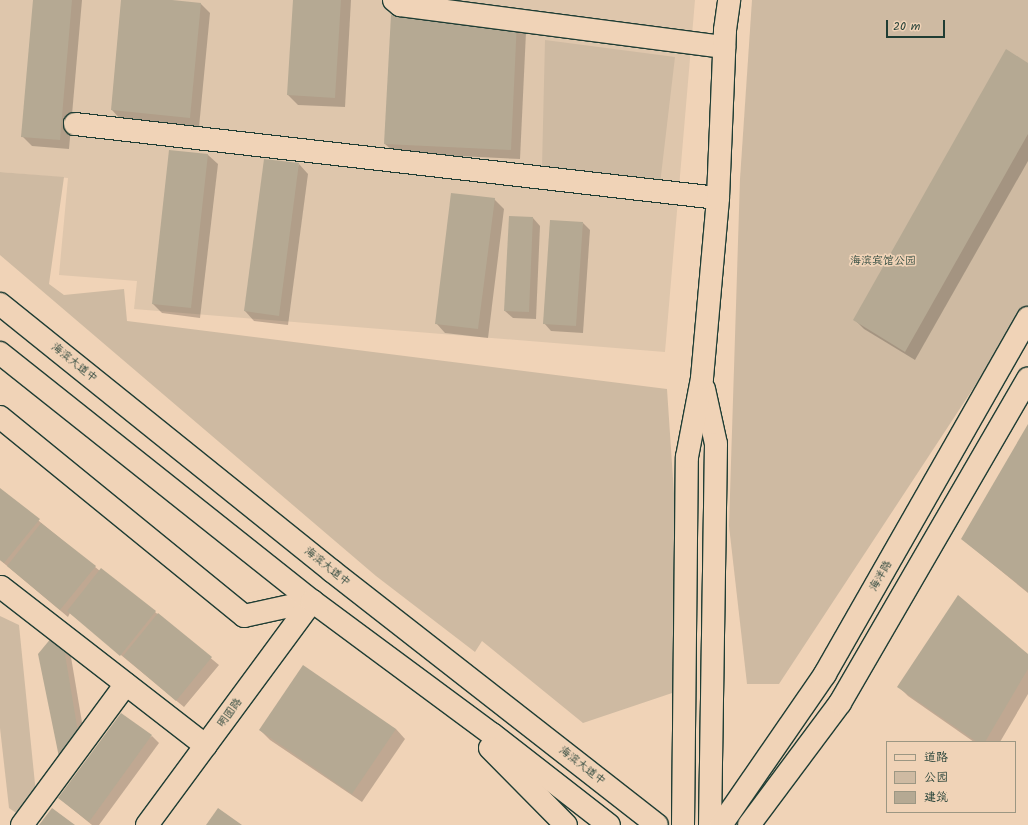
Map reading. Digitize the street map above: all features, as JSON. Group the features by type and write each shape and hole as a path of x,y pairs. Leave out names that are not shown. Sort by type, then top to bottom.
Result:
{"street":[{"path":"394,0 400,5 724,47"},
{"path":"682,825 687,457 702,378 718,198 724,47 729,0"},
{"path":"75,124 718,198"},
{"name":"海滨大道中","path":"0,304 332,571 657,825"},
{"name":"海洋路","path":"721,825 825,674 1028,318"},
{"path":"0,353 312,601 422,682 609,825"},
{"path":"702,378 716,444 710,825"},
{"path":"749,825 840,703 1028,379"},
{"path":"0,417 244,616 312,601"},
{"path":"0,587 206,746"},
{"name":"明圆路","path":"147,825 312,601"},
{"path":"422,682 527,784 566,825"},
{"path":"22,825 126,684"}],"shaded area":[{"path":"0,0 695,0 665,352 134,309 137,281 59,275 68,178 0,172"}],"green space":[{"name":"海滨宾馆公园","path":"752,0 1028,0 1028,305 779,684 747,684 729,526 740,179"},
{"path":"545,40 675,57 660,184 542,167"},
{"path":"0,172 64,177 49,284 64,295 124,289 127,321 667,389 687,688 583,723 482,641 475,652 376,576 0,255"},
{"path":"0,616 19,625 36,794 19,815 9,808 0,728"}],"building":[{"path":"33,0 72,0 60,140 21,137"},
{"path":"121,0 172,0 201,3 190,118 111,110"},
{"path":"293,0 341,0 335,98 287,95"},
{"path":"391,15 517,21 511,150 384,144"},
{"path":"1006,49 1028,63 1028,134 905,352 853,320"},
{"path":"169,150 208,154 191,308 152,304"},
{"path":"264,159 299,163 279,316 244,311"},
{"path":"451,193 495,198 478,329 435,324"},
{"path":"509,216 533,217 529,312 504,311"},
{"path":"550,220 583,222 576,326 543,324"},
{"path":"1028,424 1028,592 961,539"},
{"path":"0,488 40,519 4,563 0,560"},
{"path":"41,523 96,566 60,610 7,566"},
{"path":"101,568 156,611 120,656 67,611"},
{"path":"958,595 1028,654 1028,669 986,741 976,741 897,687"},
{"path":"158,613 212,657 176,701 123,656"},
{"path":"52,637 64,648 78,732 60,762 38,654"},
{"path":"303,665 396,729 352,794 259,730"},
{"path":"121,713 152,735 89,822 58,798"},
{"path":"52,808 75,825 39,825"},
{"path":"218,808 242,825 206,825"}]}
